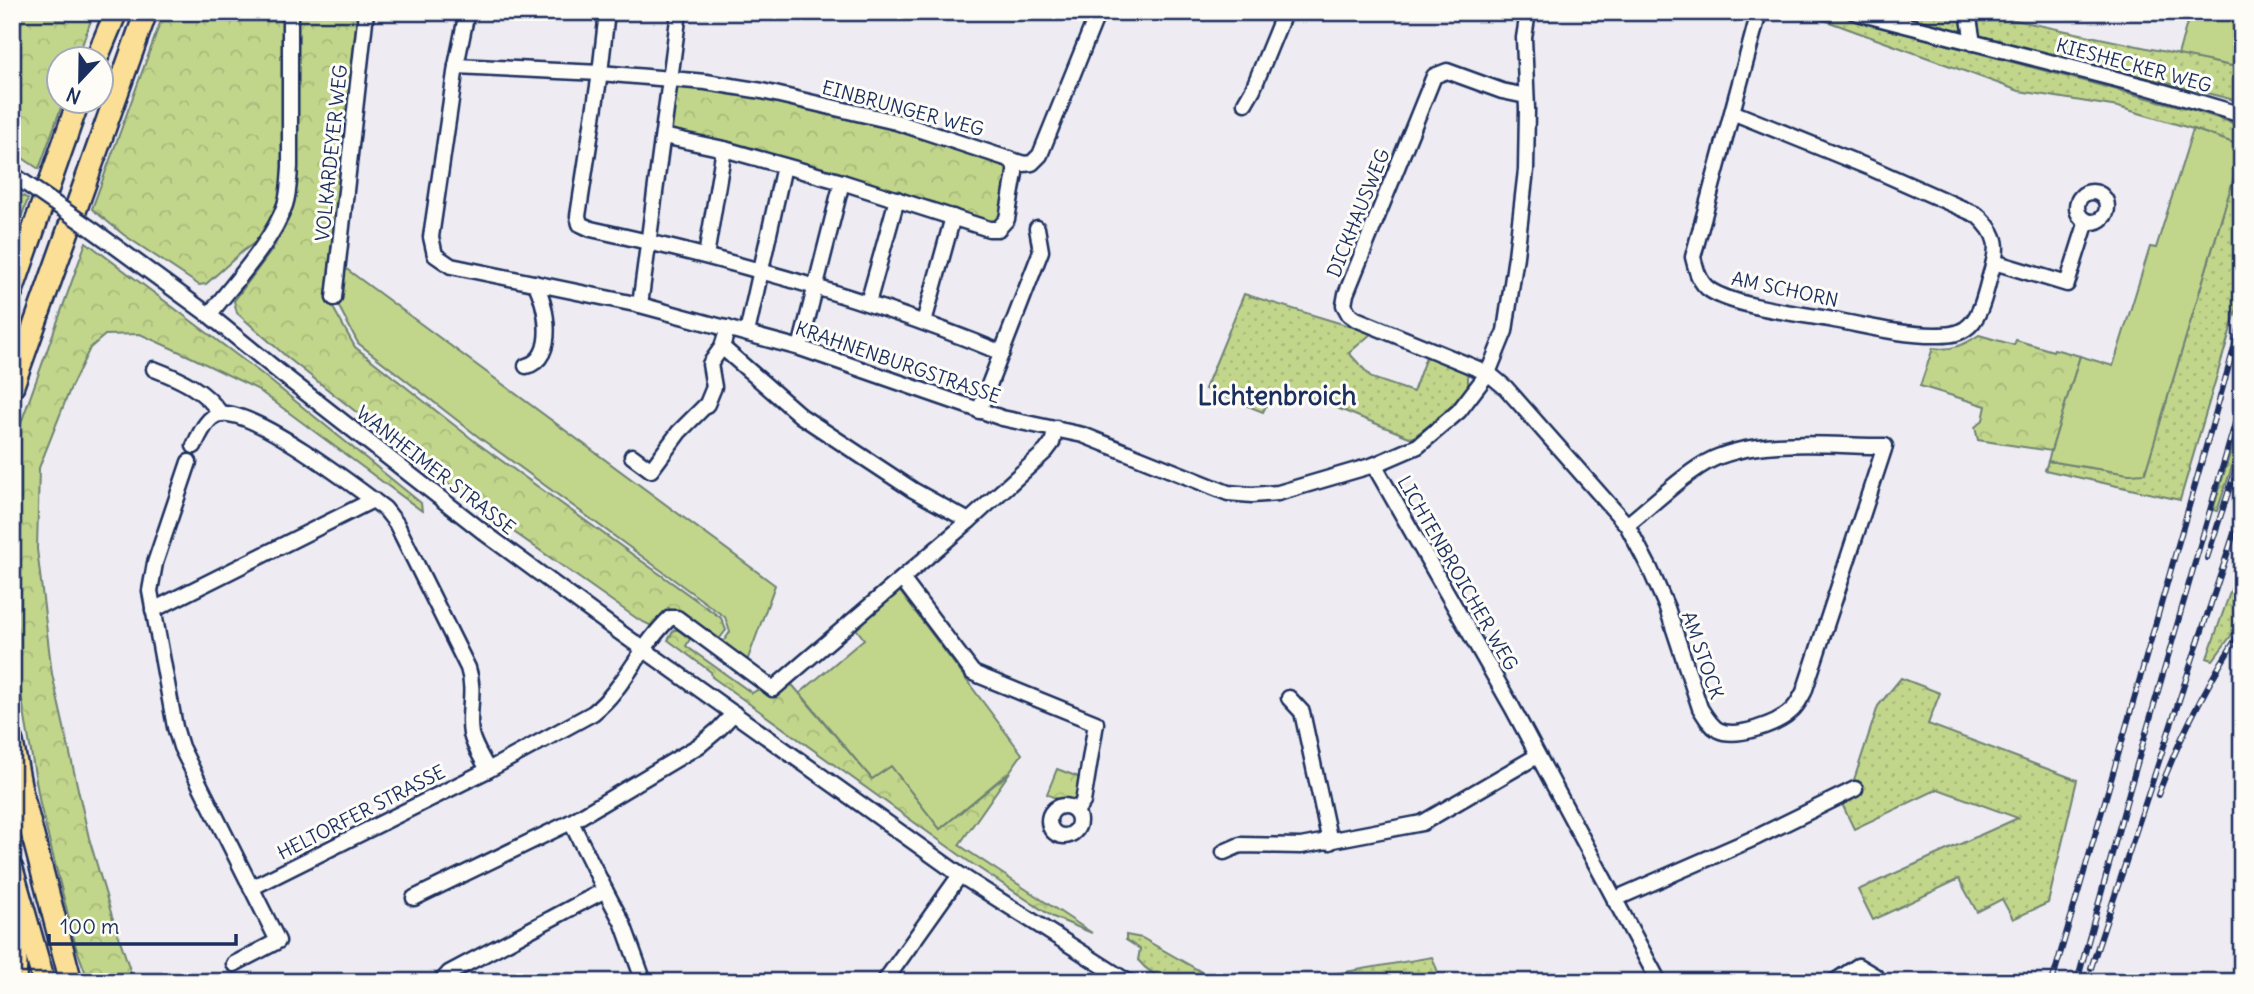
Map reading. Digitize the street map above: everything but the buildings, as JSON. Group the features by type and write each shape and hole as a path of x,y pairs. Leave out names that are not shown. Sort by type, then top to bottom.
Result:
{"highway":[{"path":"102,46 116,12"},
{"path":"12,388 146,12"},
{"path":"12,291 73,116"},
{"path":"12,742 21,790 71,982"},
{"path":"12,869 44,982"},
{"path":"12,932 16,961 15,982"}],"street":[{"name":"VOLKARDEYER WEG","path":"209,315 263,244 284,206 289,189 290,12"},
{"name":"VOLKARDEYER WEG","path":"334,298 366,12"},
{"name":"KRAHNENBURGSTRASSE","path":"467,12 456,66 431,237 435,255 451,266 640,305 800,348 979,411 1083,435 1228,492 1252,495 1278,493 1374,465"},
{"path":"607,12 578,220 580,224 817,285 1002,352"},
{"path":"640,305 679,12"},
{"name":"EINBRUNGER WEG","path":"456,66 600,73 712,83 762,91 929,131 1024,164 1032,163 1040,155 1098,12"},
{"path":"1245,103 1282,18 1282,12"},
{"name":"LICHTENBROICHER WEG","path":"1517,12 1524,38"},
{"name":"LICHTENBROICHER WEG","path":"1528,12 1524,38 1526,170 1505,331 1489,373 1459,411 1418,446 1374,465 1538,756 1659,982"},
{"name":"AM SCHORN","path":"1732,112 1871,168 1977,215 1990,227 1997,252 1975,320 1952,335 1932,335 1728,299 1707,288 1696,271 1693,257 1732,112 1759,12"},
{"name":"KIESHECKER WEG","path":"1854,12 2147,87 2242,115"},
{"path":"1968,12 1973,43"},
{"name":"DICKHAUSWEG","path":"1489,373 1356,319 1345,310 1344,300 1434,76 1447,71 1502,91 1526,96"},
{"path":"663,136 724,149 842,182 989,229 998,229 1007,219 1014,179 1014,166 1010,159"},
{"path":"706,256 724,149"},
{"path":"747,333 784,166"},
{"path":"12,174 209,315"},
{"path":"800,348 842,182"},
{"path":"868,303 897,199"},
{"path":"924,322 953,217"},
{"path":"1994,262 2067,284 2087,221"},
{"path":"979,411 1041,251 1037,228"},
{"path":"526,366 535,364 540,359 546,334 544,304 535,283"},
{"name":"WANHEIMER STRASSE","path":"209,315 486,534 644,650 960,875 1128,982"},
{"path":"632,456 651,470 679,432 707,404 714,387 710,364 722,347 728,328"},
{"path":"722,347 802,416 913,490 969,520"},
{"path":"154,369 188,384 212,401 221,414"},
{"name":"AM STOCK","path":"1489,373 1506,388 1627,525 1667,608 1700,708 1707,720 1718,730 1730,733 1744,732 1779,719 1798,704 1885,446 1792,445 1743,449 1714,458 1627,525"},
{"path":"194,446 212,418 221,414 235,416 273,432 386,509 396,523 468,668 473,687 471,732 474,744 488,770"},
{"path":"644,650 661,626 670,618 677,618 773,689 1046,451 1052,443 1056,428"},
{"path":"189,462 155,563 150,591 181,747 278,941 234,964"},
{"path":"153,610 373,500"},
{"path":"902,579 973,673 1096,723 1083,802 1076,811"},
{"name":"HELTORFER STRASSE","path":"251,888 488,770 593,713 609,701 644,650"},
{"path":"1289,698 1302,712 1330,842"},
{"path":"414,898 571,822 700,745 734,713"},
{"path":"1224,852 1240,845 1301,846 1330,842 1422,823 1538,756"},
{"path":"1615,901 1855,789"},
{"path":"571,822 623,924 644,982"},
{"path":"884,982 960,875"},
{"path":"440,982 449,973 605,890"},
{"path":"1834,982 1858,967 1875,976"}],"green space":[{"path":"12,12 94,12 82,46 46,46 46,116 58,116 39,169 12,151"},
{"path":"164,12 284,12 284,167 281,191 270,222 257,241 206,284 199,285 124,235 92,209"},
{"path":"298,12 359,12 326,295 355,347 477,443 721,618 726,630 717,642 668,608 654,627 639,620 474,504 288,358 237,313 234,301 272,250 291,210 296,166"},
{"path":"1802,12 1824,12 2193,110 2242,126 2242,146 2118,107 2019,91"},
{"path":"1886,12 1977,12 2242,68 2242,102"},
{"path":"2190,12 2242,12 2242,68 2178,55"},
{"path":"681,82 818,103 1014,166 1002,226 673,134 667,127 672,87"},
{"path":"2193,129 2242,146 2242,150 2145,473 2129,474 2048,461 2080,356 2113,366 2150,247 2156,248"},
{"path":"2242,151 2242,291 2180,500 2045,470 2048,461 2129,474 2145,472"},
{"path":"12,189 28,199 12,242"},
{"path":"86,242 262,374 421,503 422,511 257,389 140,334 105,335 90,348 71,387 39,468 37,549 52,674 89,838 134,982 89,982 76,947 40,804 12,642 12,448"},
{"path":"341,265 775,585 746,664 721,645 730,632 725,617 480,438 358,343 335,299"},
{"path":"1244,294 1372,333 1349,353 1372,378 1413,392 1427,354 1468,374 1468,388 1443,415 1412,438 1302,394 1272,394 1263,412 1205,389"},
{"path":"1979,335 2014,345 2016,340 2080,356 2051,451 1978,440 1975,427 1983,420 1986,406 1920,386 1933,348 1957,346"},
{"path":"2242,414 2242,437 2217,511 2213,510"},
{"path":"2242,558 2242,621 2213,660 2207,658"},
{"path":"898,589 1022,754 1010,771 940,829 891,766 872,779 800,693 864,639 854,626"},
{"path":"674,630 690,639 686,646 752,693 759,689 770,697 789,681 872,779 891,766 940,829 1010,772 959,845 1092,933 1053,917 968,861 712,677 711,672 668,640"},
{"path":"1901,678 1940,693 1928,724 2077,780 2048,903 2013,919 2002,899 1977,912 1959,879 1873,920 1858,890 2018,818 1938,789 1854,829 1840,800 1852,786 1878,706"},
{"path":"1057,769 1081,778 1078,796 1074,800 1062,800 1047,794"},
{"path":"1126,935 1142,938 1219,982 1175,982 1156,975 1138,960 1140,949 1126,940"},
{"path":"1432,957 1442,982 1287,982"}],"railway":[{"path":"2052,982 2242,320"},
{"path":"2077,982 2242,399"},
{"path":"2207,558 2242,450"},
{"path":"2091,968 2242,509"},
{"path":"2158,795 2195,710 2242,630"}],"district":[{"name":"Lichtenbroich","path":"1277,395"}]}
